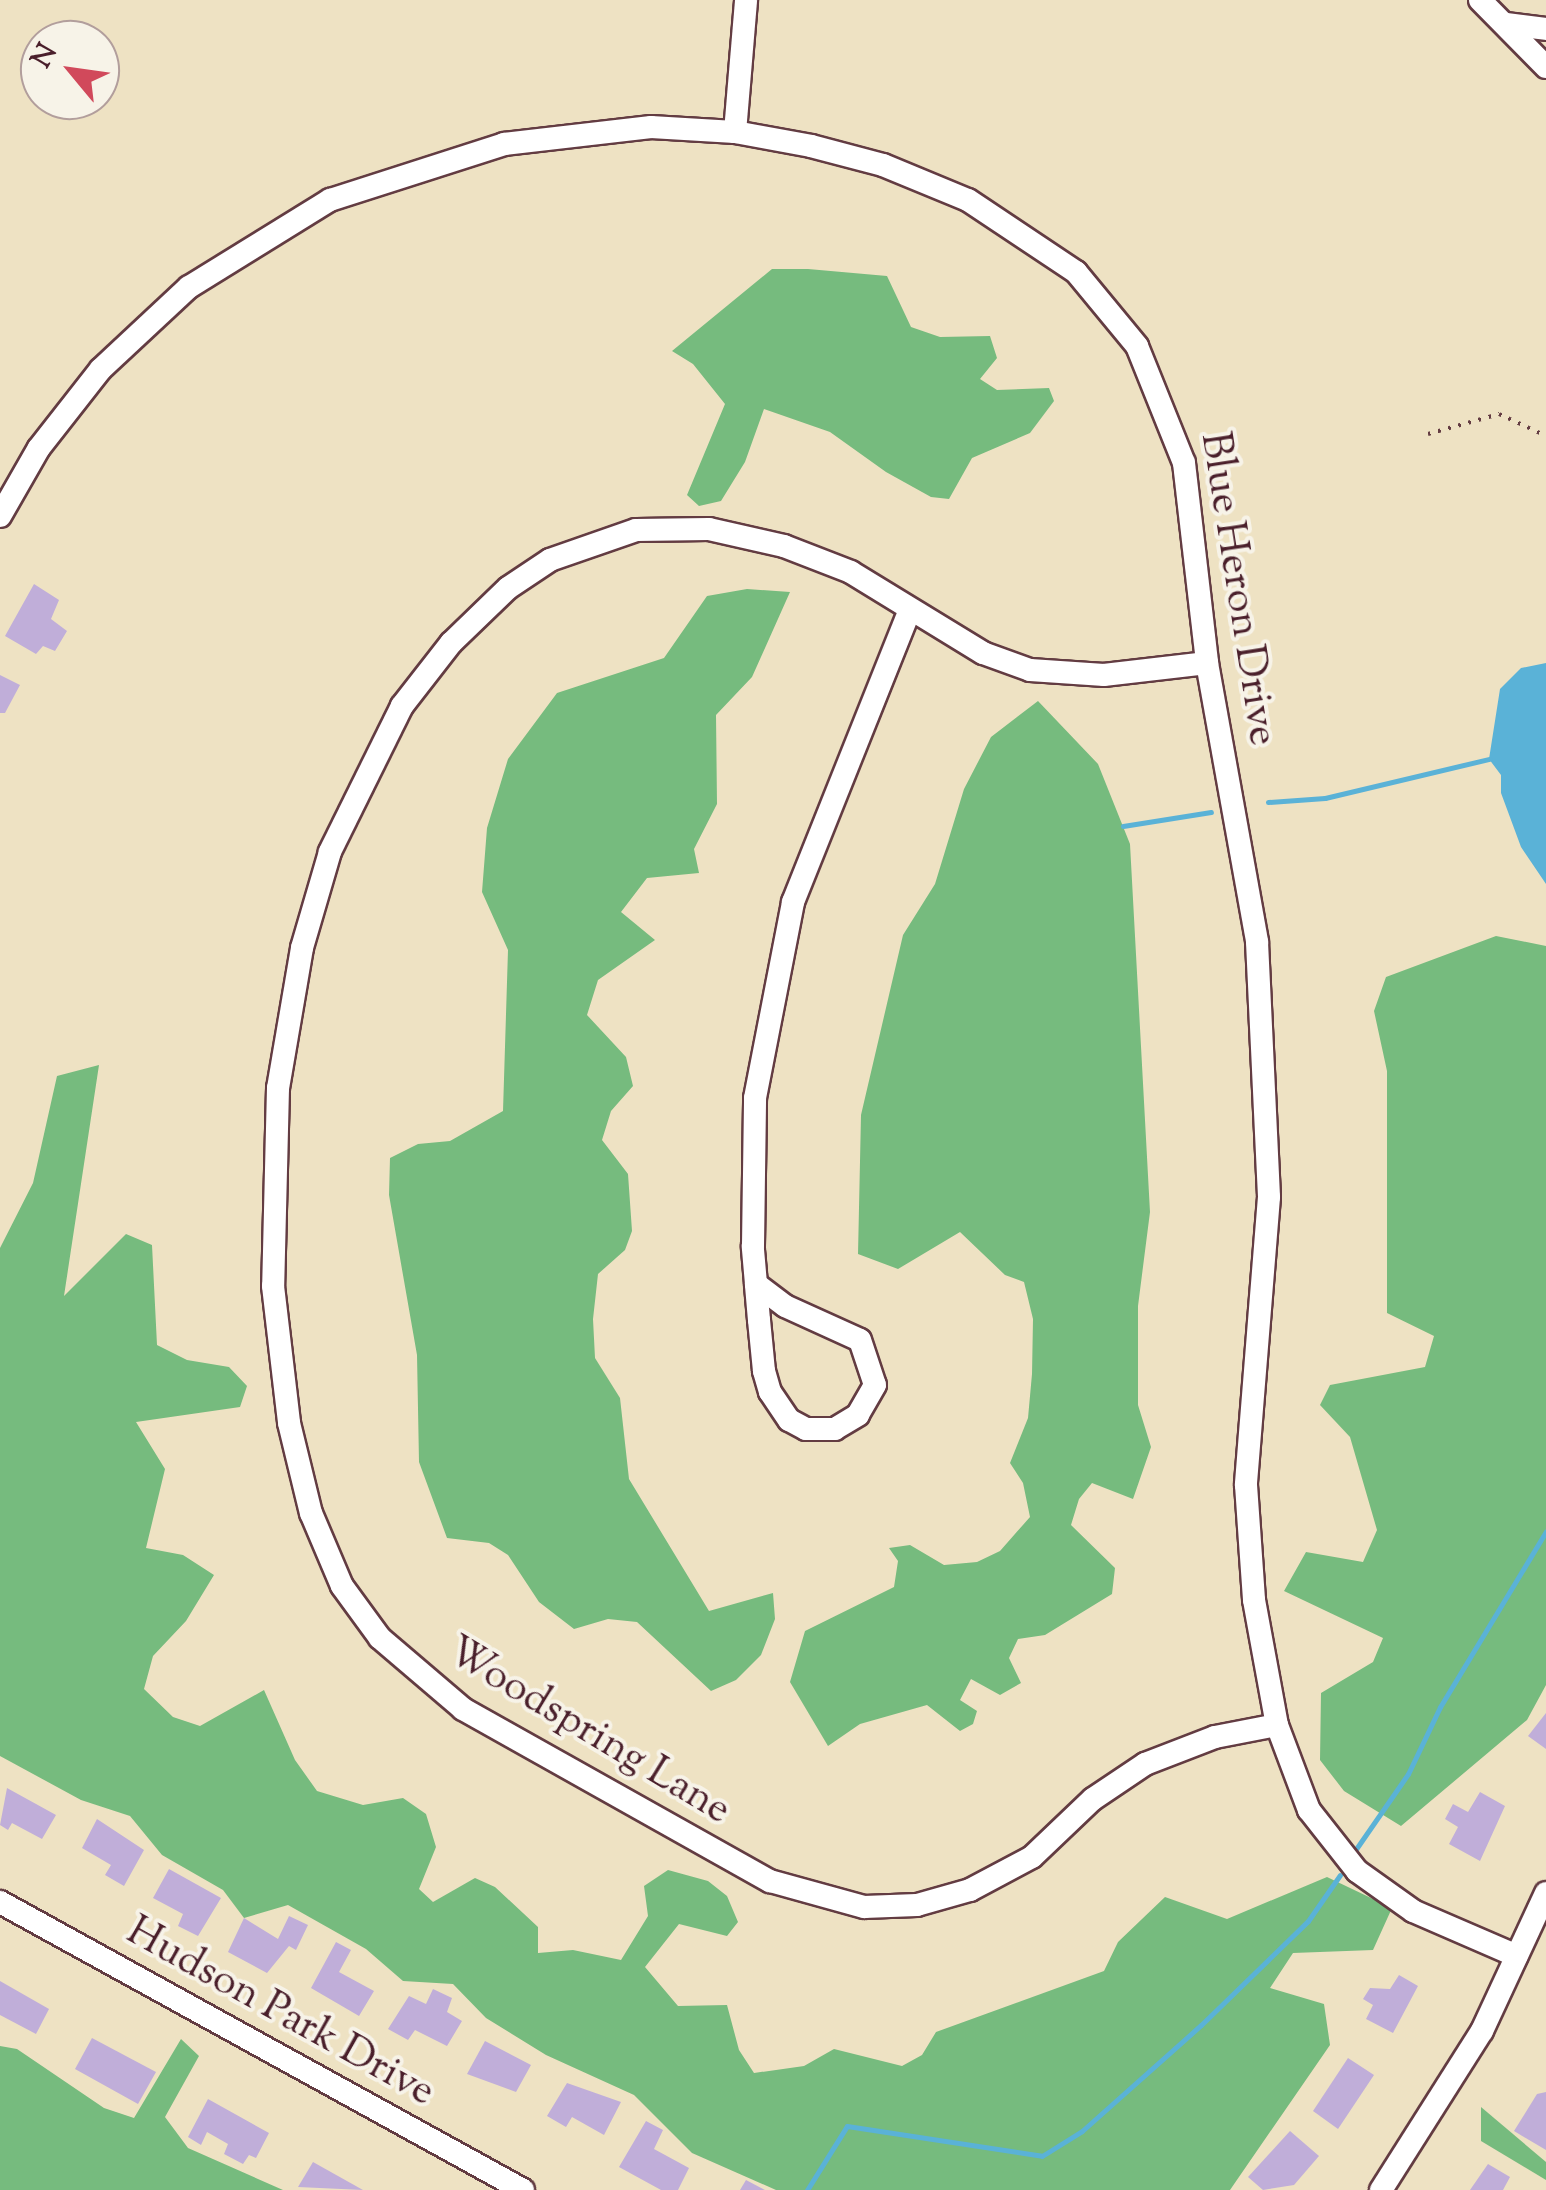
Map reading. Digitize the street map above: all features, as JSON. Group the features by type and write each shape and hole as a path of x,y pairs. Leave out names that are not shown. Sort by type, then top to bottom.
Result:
{"street":[{"path":"735,132 746,0"},
{"path":"1480,0 1546,67"},
{"path":"1506,24 1546,29"},
{"name":"Blue Heron Drive","path":"0,516 39,448 144,326 261,238 330,200 379,179 539,138 632,128 735,132 883,165 968,200 1046,246 1104,299 1155,380 1184,463 1207,664 1257,942 1268,1078 1269,1197 1246,1485 1254,1600 1277,1724 1309,1810 1357,1871 1413,1911 1517,1956"},
{"name":"Woodspring Lane","path":"1207,664 1104,675 1046,674 983,654 851,572 757,538 709,529 636,530 582,545 508,588 451,643 402,706 330,852 302,948 278,1088 273,1286 289,1423 310,1513 342,1586 380,1638 432,1688 718,1852 823,1899 899,1907 970,1890 1032,1857 1093,1799 1144,1764 1215,1737 1277,1724"},
{"path":"756,1284 785,1306 860,1340 875,1385 858,1415 824,1430 806,1428 778,1409 764,1370 756,1284 755,1098 778,962 805,864 910,608"},
{"path":"1381,2190 1434,2116 1546,1892"},
{"name":"Hudson Park Drive","path":"0,1902 523,2190"}],"path":[{"path":"1428,434 1499,414 1540,433"}],"green space":[{"path":"772,269 887,276 911,327 940,337 990,336 997,358 980,379 997,390 1049,388 1054,401 1030,433 972,458 949,499 931,497 886,472 830,432 764,409 745,462 721,501 699,506 687,495 725,404 693,364 672,351"},
{"path":"747,589 790,592 752,677 716,715 717,804 694,849 699,873 647,878 621,912 655,940 598,980 587,1015 626,1057 633,1086 611,1111 602,1140 628,1174 632,1231 625,1250 598,1274 593,1319 595,1358 620,1398 629,1479 709,1611 773,1593 775,1619 761,1655 736,1680 711,1691 637,1622 608,1619 574,1629 539,1602 508,1555 489,1543 447,1538 419,1462 417,1355 389,1195 390,1158 418,1144 450,1141 503,1111 508,950 482,892 487,828 508,759 557,693 664,658 707,596"},
{"path":"1038,701 1098,764 1130,844 1150,1212 1138,1306 1138,1405 1151,1447 1133,1499 1092,1483 1079,1499 1071,1525 1115,1568 1112,1594 1045,1635 1018,1639 1009,1658 1021,1683 1000,1695 971,1679 960,1700 977,1711 973,1724 960,1731 927,1705 860,1724 828,1746 790,1682 805,1631 894,1587 898,1561 889,1548 910,1545 944,1565 977,1562 1000,1551 1030,1517 1023,1483 1010,1463 1028,1418 1032,1374 1033,1319 1024,1282 1005,1275 960,1232 898,1269 858,1254 861,1115 903,935 935,884 964,789 991,737"},
{"path":"1496,936 1546,946 1546,1685 1527,1720 1401,1826 1344,1791 1320,1760 1321,1693 1373,1662 1383,1638 1284,1591 1306,1552 1363,1562 1377,1530 1350,1437 1320,1405 1330,1385 1425,1367 1434,1336 1387,1313 1387,1071 1374,1011 1386,977"},
{"path":"99,1065 64,1296 126,1234 152,1245 157,1345 187,1360 229,1367 247,1386 240,1407 136,1422 165,1469 146,1548 183,1555 214,1575 186,1621 153,1656 144,1689 173,1717 200,1726 264,1690 295,1760 317,1791 363,1805 403,1798 426,1814 436,1847 419,1889 433,1902 475,1878 495,1887 538,1927 538,1953 573,1950 621,1960 648,1916 644,1886 668,1870 708,1881 727,1896 738,1922 727,1936 679,1924 645,1967 678,2006 727,2005 739,2050 754,2073 804,2066 834,2049 902,2066 922,2055 936,2032 1104,1971 1118,1942 1165,1897 1227,1919 1327,1877 1392,1908 1373,1950 1293,1953 1270,1988 1324,2004 1330,2045 1230,2190 776,2190 692,2153 634,2095 546,2055 486,2018 453,1984 403,1981 366,1949 288,1905 244,1918 223,1890 162,1855 130,1816 81,1800 0,1756 0,1248 33,1183 57,1076"},
{"path":"181,2039 199,2056 165,2117 188,2148 283,2190 0,2190 0,2046 17,2049 104,2108 134,2118"},
{"path":"1481,2107 1546,2162 1546,2180 1481,2141"}],"water":[{"path":"1546,663 1546,884 1521,847 1501,793 1501,775 1489,759 1500,689 1521,668"}],"building":[{"path":"34,584 59,600 51,619 67,631 55,651 43,646 36,654 5,636"},
{"path":"0,675 20,685 5,713 0,713"},
{"path":"1546,1713 1546,1749 1528,1736"},
{"path":"7,1788 56,1815 42,1839 12,1823 8,1830 0,1825"},
{"path":"1480,1792 1505,1806 1480,1861 1449,1844 1458,1827 1445,1819 1453,1804 1468,1812"},
{"path":"97,1819 144,1850 124,1886 105,1875 111,1865 82,1848"},
{"path":"169,1869 221,1898 198,1936 178,1926 183,1914 153,1898"},
{"path":"289,1916 308,1925 296,1950 289,1946 267,1973 228,1952 244,1918 278,1939"},
{"path":"336,1942 351,1950 339,1972 374,1991 359,2016 311,1988"},
{"path":"1399,1975 1418,1986 1393,2033 1366,2019 1373,2005 1363,1999 1370,1988 1390,1989"},
{"path":"0,1981 49,2009 36,2034 0,2015"},
{"path":"433,1989 452,1998 447,2012 462,2021 447,2046 415,2030 408,2040 388,2029 409,1996 426,2004"},
{"path":"92,2038 156,2072 138,2104 75,2069"},
{"path":"485,2041 531,2065 516,2092 467,2074"},
{"path":"1348,2058 1374,2075 1338,2129 1313,2111"},
{"path":"567,2083 621,2102 604,2135 572,2117 566,2127 547,2116"},
{"path":"1546,2092 1546,2150 1514,2131 1537,2094"},
{"path":"208,2099 269,2133 256,2158 249,2155 243,2164 224,2154 228,2144 207,2132 201,2145 188,2137"},
{"path":"646,2121 663,2130 654,2149 689,2168 678,2190 661,2190 619,2167"},
{"path":"1290,2131 1319,2156 1294,2185 1263,2190 1248,2177"},
{"path":"313,2162 363,2190 298,2187"},
{"path":"1488,2164 1510,2177 1503,2190 1470,2190"},
{"path":"746,2180 765,2190 740,2190"}],"waterway":[{"path":"1268,802 1325,798 1489,759"},
{"path":"1123,826 1211,812"},
{"path":"1356,1849 1408,1774 1440,1707 1546,1531"},
{"path":"807,2190 847,2126 1042,2156 1082,2131 1201,2025 1308,1921 1340,1875"}]}
